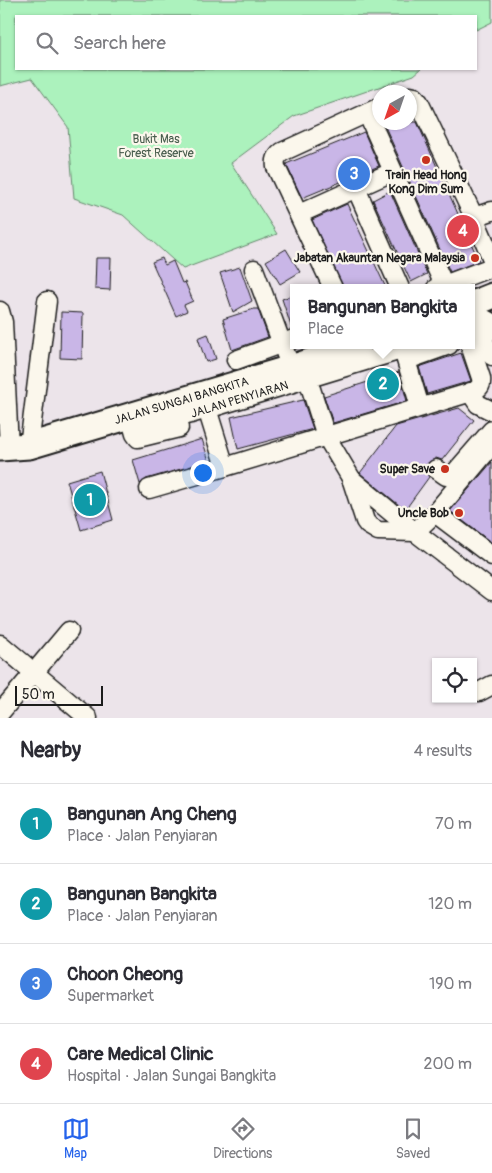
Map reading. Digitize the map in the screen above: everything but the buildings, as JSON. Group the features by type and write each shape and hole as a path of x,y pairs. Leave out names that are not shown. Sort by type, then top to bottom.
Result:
{"highway":[{"path":"475,318 492,327"},
{"name":"JALAN SUNGAI BANGKITA","path":"9,450 131,421 198,410 291,368 347,349"}],"street":[{"path":"417,99 492,259"},
{"path":"331,284 276,167 275,161 282,152 372,110"},
{"path":"379,130 392,172 439,284"},
{"path":"299,214 392,172"},
{"path":"356,188 398,284"},
{"path":"474,217 492,211"},
{"path":"254,269 288,341 291,368"},
{"path":"446,284 486,270 486,301"},
{"path":"9,450 47,301"},
{"path":"0,311 3,322 9,450"},
{"path":"475,330 480,333 492,356"},
{"path":"236,360 288,341"},
{"path":"150,490 470,392 479,388 482,383 472,349"},
{"path":"225,467 198,410 311,389 407,350 420,407"},
{"name":"JALAN PENYIARAN","path":"198,410 407,350"},
{"path":"311,389 326,436 351,478 368,526 378,531 415,532 435,513 492,445"},
{"path":"470,392 478,404 492,411"},
{"path":"492,423 482,429 453,464 439,465 446,476 453,476 492,430"},
{"path":"351,478 415,532 492,590"},
{"path":"435,513 492,556"},
{"path":"0,713 69,631"},
{"path":"0,644 88,718"}],"green space":[{"name":"Bukit Mas Forest Reserve","path":"0,0 492,0 492,22 477,30 477,15 15,15 15,70 420,70 414,75 385,85 372,85 372,89 294,116 231,163 277,234 183,269 123,215 74,198 68,127 32,78 0,86"}],"place":[{"name":"Train Head Hong Kong Dim Sum","path":"426,160"},
{"name":"Choon Cheong","path":"354,174"},
{"name":"Care Medical Clinic","path":"463,231"},
{"name":"Jabatan Akauntan Negara Malaysia","path":"475,258"},
{"name":"Bangunan Bangkita","path":"383,384"},
{"name":"Super Save","path":"445,469"},
{"name":"Bangunan Ang Cheng","path":"90,500"},
{"name":"Uncle Bob","path":"459,513"}]}
